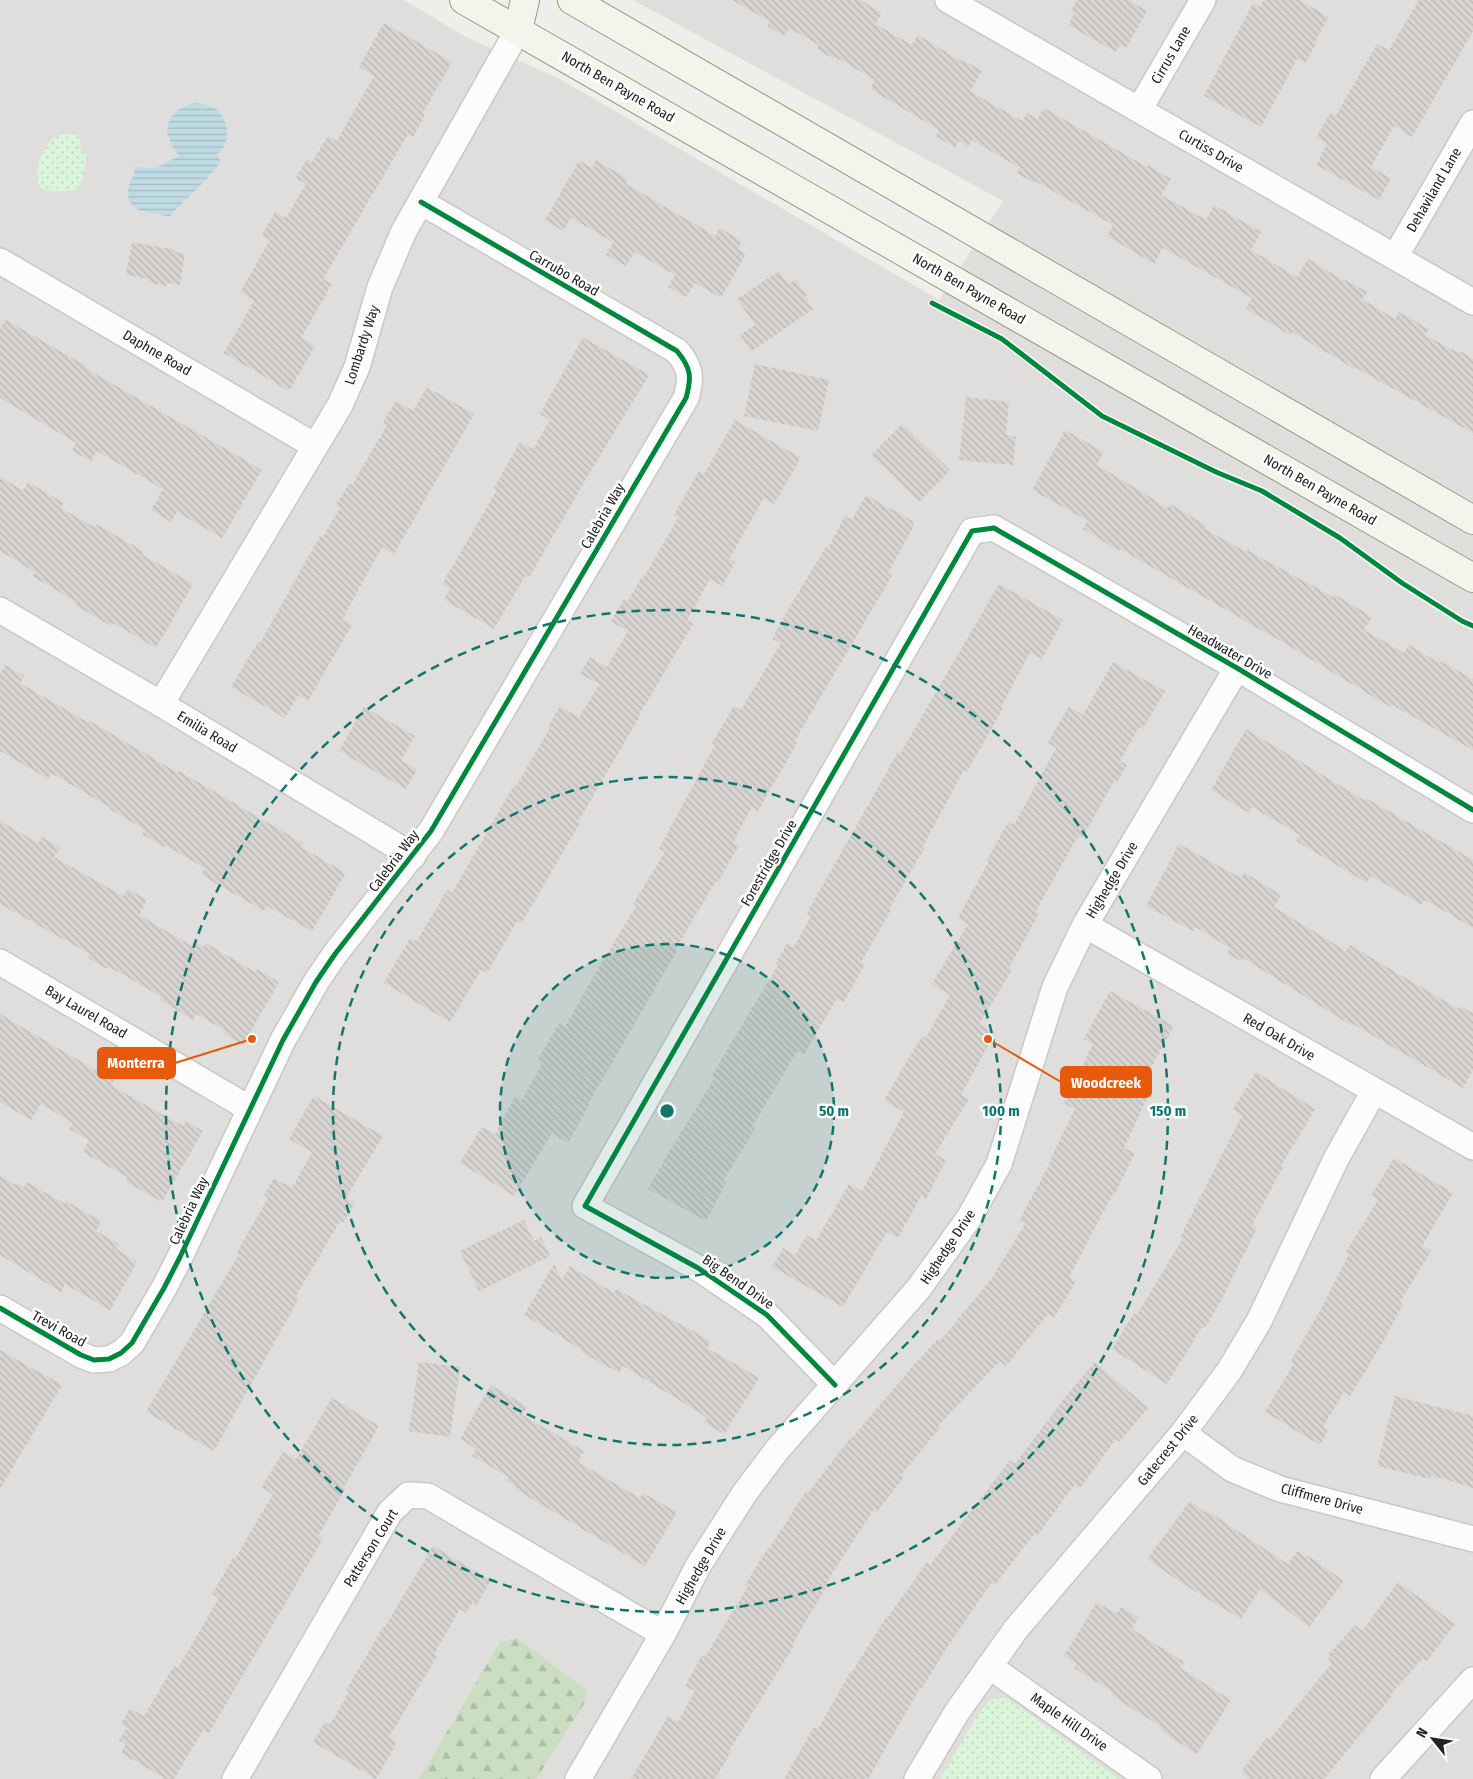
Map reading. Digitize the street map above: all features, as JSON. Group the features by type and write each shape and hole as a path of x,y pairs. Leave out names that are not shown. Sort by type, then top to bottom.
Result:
{"street":[{"name":"North Ben Payne Road","path":"464,0 1473,578"},
{"path":"518,30 525,0"},
{"path":"572,0 1473,520"},
{"name":"Curtiss Drive","path":"948,0 1473,302"},
{"name":"Cirrus Lane","path":"1139,110 1202,0"},
{"name":"Lombardy Way","path":"161,704 350,386 380,287 404,231 518,30"},
{"name":"Dehaviland Lane","path":"1395,257 1473,123"},
{"name":"Carrubo Road","path":"421,202 677,351 689,370"},
{"name":"Daphne Road","path":"0,261 315,446"},
{"name":"Calebria Way","path":"109,1359 121,1353 132,1343 164,1288 283,1040 316,982 335,954 413,856 450,800 686,398 690,383 689,370"},
{"name":"Headwater Drive","path":"972,531 994,528 1237,668 1473,810"},
{"name":"Forestridge Drive","path":"585,1206 972,531"},
{"name":"Emilia Road","path":"0,610 161,704 413,856"},
{"name":"Highedge Drive","path":"578,1779 663,1634 698,1566 744,1494 778,1450 919,1288 969,1218 999,1164 1055,987 1085,925 1237,668"},
{"name":"Red Oak Drive","path":"1085,925 1473,1147"},
{"name":"Bay Laurel Road","path":"0,962 250,1109"},
{"name":"Gatecrest Drive","path":"917,1779 956,1712 1016,1629 1183,1433 1230,1371 1259,1321 1336,1159 1374,1091"},
{"name":"Big Bend Drive","path":"585,1206 698,1268 767,1315 835,1385"},
{"name":"Trevi Road","path":"0,1308 81,1355 94,1360 109,1359"},
{"name":"Cliffmere Drive","path":"1183,1433 1232,1469 1280,1489 1473,1539"},
{"name":"Patterson Court","path":"235,1779 390,1512 408,1495 428,1496 663,1634"},
{"name":"Maple Hill Drive","path":"989,1666 1149,1779"},
{"path":"1383,1779 1473,1680"}],"shaded area":[{"path":"0,0 404,0 464,36 558,78 939,300 1003,201 633,0 1473,0 1473,1779 0,1779"},
{"path":"0,0 95,0 101,8 111,34 70,42 68,33 60,22 41,13 35,13 22,18 11,31 0,23"}],"green space":[{"path":"65,134 79,135 81,151 86,154 84,173 76,190 48,191 41,187 38,182 37,169 39,161 50,142 56,136"},
{"path":"517,1638 588,1691 584,1704 536,1779 419,1779 500,1642"},
{"path":"997,1697 1007,1698 1119,1779 940,1779 978,1715 989,1701"}],"water":[{"path":"196,103 216,109 224,120 227,139 225,145 216,155 221,161 169,217 137,209 129,199 128,190 135,167 156,168 179,156 169,139 168,126 173,115 178,110"}],"building":[{"path":"733,0 860,0 882,13 875,24 912,45 918,35 982,71 970,91 1022,121 1027,113 1037,119 1044,108 1171,179 1161,195 1206,220 1214,205 1261,232 1251,250 1297,277 1308,259 1367,292 1362,299 1395,319 1399,312 1429,329 1425,335 1473,359 1473,433 1355,369 1292,332 1290,335 1246,309 1252,298 1163,248 1154,264 1107,236 1113,225 1035,181 1034,183 1016,173 1020,168 972,140 968,147 959,141 955,148 936,136 939,130 870,89 875,80 817,49 819,45 789,28 784,36 767,26 770,22"},
{"path":"1077,0 1128,0 1147,11 1126,48 1120,45 1116,52 1068,25 1074,14 1071,11"},
{"path":"1264,0 1299,0 1329,17 1315,41 1317,42 1305,64 1297,59 1261,127 1204,96 1253,3 1260,7"},
{"path":"1419,0 1473,0 1473,31 1412,137 1394,126 1371,167 1391,178 1379,200 1316,165 1327,144 1316,138 1331,112 1336,115 1377,44 1389,50"},
{"path":"384,23 452,62 422,114 425,115 413,137 408,134 323,279 332,284 301,338 315,346 289,391 224,353 254,301 240,292 270,240 262,235 275,212 286,218 306,184 296,178 307,159 312,162 328,136 337,141 374,76 359,67"},
{"path":"596,160 628,179 626,184 715,236 720,228 742,241 738,249 746,254 721,298 695,283 686,297 668,287 675,275 635,252 626,266 606,255 613,242 571,218 563,231 545,220 579,161 592,168"},
{"path":"132,242 175,250 175,252 185,254 180,285 168,283 167,286 148,283 149,279 126,275"},
{"path":"779,271 788,284 796,279 807,295 805,296 813,309 751,352 740,335 755,325 737,299"},
{"path":"6,320 262,470 222,538 177,512 171,522 151,510 163,489 97,451 91,461 72,451 76,443 0,398 0,329"},
{"path":"583,337 649,375 529,578 525,576 494,629 444,600 450,589 442,584 497,490 494,488 520,442 533,449 550,420 540,414"},
{"path":"755,364 829,380 818,431 744,416"},
{"path":"427,387 474,414 394,554 382,547 342,620 352,625 308,701 298,695 285,718 231,687 258,642 260,643 320,536 322,538 340,508 336,505 349,484 352,485 387,425 383,422 396,401 413,411"},
{"path":"966,397 1009,402 1006,435 1016,437 1013,465 959,460"},
{"path":"735,420 801,458 774,504 764,498 729,559 735,562 722,586 710,579 687,620 693,624 521,924 517,921 487,973 481,970 450,1022 384,983 410,938 417,941 447,890 452,893 514,785 516,786 550,728 548,727 560,706 579,718 599,684 580,674 590,657 607,667 628,631 611,622 624,599 628,601 641,578 643,579 678,518 674,515 699,471 704,474"},
{"path":"902,424 950,470 919,502 871,455"},
{"path":"1065,430 1104,452 1097,465 1168,508 1170,504 1207,526 1205,529 1246,552 1247,550 1333,597 1334,594 1372,617 1364,630 1404,653 1409,645 1439,663 1440,661 1473,679 1473,750 1392,705 1390,707 1289,646 1120,549 1119,551 1083,529 1088,521 1032,490"},
{"path":"0,477 23,490 28,482 64,503 61,508 94,527 96,524 143,551 141,554 193,584 156,648 113,623 111,626 75,605 77,602 32,576 35,572 0,551"},
{"path":"866,495 913,521 913,528 888,573 892,576 794,742 797,743 758,811 752,807 733,842 739,845 675,950 677,951 588,1104 568,1143 552,1133 514,1196 460,1163 482,1127 495,1134 515,1096 522,1100 542,1064 537,1061 559,1023 565,1027 636,906 633,904 665,852 659,849 715,745 712,743 734,706 741,710 781,643 772,639 793,601 826,547 828,548 845,516 852,520"},
{"path":"999,584 1063,620 1042,659 1030,653 1001,707 1003,708 967,772 964,770 922,848 924,849 889,909 891,910 861,962 865,964 844,1002 837,998 804,1055 797,1051 752,1127 755,1129 723,1181 726,1183 706,1221 648,1189 714,1079 711,1077 778,965 776,963 787,944 794,947 811,916 807,913 898,752 900,754"},
{"path":"1113,662 1165,691 1143,729 1139,727 1120,761 1127,765 1117,782 1114,781 1082,838 1078,836 1036,911 1039,913 1009,968 1012,970 979,1024 995,1033 961,1095 969,1099 935,1154 946,1160 926,1199 921,1196 898,1238 887,1232 843,1307 772,1267 783,1248 795,1255 807,1235 816,1241 849,1184 862,1191 904,1112 884,1100 922,1036 926,1038 950,995 932,984 968,924 958,918 1008,822 1014,825 1056,748 1048,743 1069,706 1083,715"},
{"path":"5,665 24,676 20,683 89,723 90,721 178,773 179,771 303,843 301,847 346,873 312,931 267,906 264,911 201,875 205,868 142,834 145,830 111,808 51,773 48,779 0,751 0,675"},
{"path":"364,707 415,736 401,760 417,770 406,789 339,751"},
{"path":"1246,729 1364,800 1366,798 1473,860 1473,928 1425,900 1422,905 1371,876 1367,883 1296,841 1300,835 1252,807 1249,813 1211,790"},
{"path":"0,821 38,843 42,837 60,848 54,857 123,896 128,889 147,900 139,915 192,946 194,941 204,947 206,943 255,972 257,969 279,982 243,1045 224,1034 226,1031 196,1014 193,1020 160,1000 162,997 109,967 107,969 88,958 90,954 0,904"},
{"path":"1179,844 1241,878 1244,872 1281,895 1274,907 1346,951 1350,945 1458,1009 1460,1006 1473,1013 1473,1070 1463,1088 1353,1024 1352,1026 1243,958 1241,962 1227,953 1230,948 1195,927 1193,931 1146,906"},
{"path":"1110,991 1174,1026 1139,1089 1149,1094 1124,1148 1135,1153 1116,1192 1114,1192 1069,1277 1076,1281 1054,1318 1048,1314 1006,1366 1000,1361 938,1426 940,1428 901,1475 904,1477 877,1512 874,1509 826,1583 828,1584 793,1643 795,1644 729,1751 731,1752 715,1779 631,1779 668,1716 678,1722 695,1691 685,1686 702,1655 705,1657 748,1586 745,1585 806,1491 808,1493 851,1437 912,1367 938,1339 940,1341 992,1278 1025,1224 1019,1221 1051,1161 1075,1109 1064,1104 1093,1044 1084,1039"},
{"path":"0,1014 114,1081 111,1085 163,1115 183,1126 186,1121 203,1131 162,1202 125,1181 127,1177 83,1152 89,1140 69,1129 73,1123 41,1104 31,1120 0,1102"},
{"path":"1256,1072 1315,1109 1281,1166 1283,1167 1252,1225 1257,1228 1227,1290 1205,1328 1202,1327 1167,1384 1112,1349 1134,1313 1137,1315 1183,1238 1180,1237 1242,1115 1233,1109"},
{"path":"314,1096 383,1136 346,1198 355,1203 343,1223 340,1221 296,1296 299,1298 214,1451 146,1412 239,1254 237,1252 268,1198 264,1195 274,1178 292,1188 312,1152 289,1139"},
{"path":"1394,1158 1453,1193 1422,1246 1431,1251 1400,1302 1403,1304 1383,1342 1350,1396 1344,1392 1323,1427 1328,1430 1320,1445 1265,1412 1294,1363 1291,1361 1321,1309 1349,1254 1346,1252 1378,1200 1371,1196"},
{"path":"0,1176 16,1185 17,1183 24,1187 27,1182 65,1204 66,1201 101,1221 96,1231 119,1244 116,1249 137,1262 110,1310 65,1284 61,1292 0,1255"},
{"path":"524,1220 534,1241 541,1237 550,1256 479,1291 460,1251"},
{"path":"554,1264 562,1280 570,1266 614,1293 616,1289 711,1341 707,1348 759,1378 724,1434 704,1423 707,1418 623,1366 619,1373 581,1352 582,1350 524,1315"},
{"path":"0,1350 62,1385 0,1489"},
{"path":"419,1362 460,1367 450,1437 409,1431"},
{"path":"1095,1362 1148,1408 1119,1442 1116,1439 1080,1488 1075,1484 1038,1535 1035,1533 995,1585 992,1582 922,1688 920,1688 868,1779 784,1779 814,1727 818,1729 851,1671 887,1616 927,1562 930,1565 1010,1460 1015,1464 1066,1396"},
{"path":"491,1385 528,1407 522,1415 584,1451 578,1462 640,1498 643,1493 677,1512 645,1566 515,1489 516,1487 506,1481 509,1477 472,1456 476,1449 460,1439"},
{"path":"1395,1396 1473,1416 1473,1488 1431,1475 1430,1479 1377,1466"},
{"path":"332,1398 379,1426 318,1536 323,1539 209,1733 203,1730 174,1779 166,1779 121,1753 126,1744 119,1740 127,1728 121,1724 130,1708 144,1716 174,1666 178,1668 219,1598 212,1594 273,1494 261,1488 283,1452 296,1459"},
{"path":"1190,1501 1288,1564 1297,1551 1306,1557 1307,1555 1344,1581 1309,1627 1260,1589 1241,1619 1183,1584 1147,1559"},
{"path":"433,1546 491,1580 476,1606 472,1603 466,1613 460,1609 434,1654 437,1656 389,1737 397,1742 376,1779 313,1742 325,1722 330,1725 349,1692 346,1690"},
{"path":"1398,1582 1455,1624 1426,1662 1422,1659 1391,1694 1392,1696 1324,1779 1250,1779 1241,1772 1267,1737 1270,1739 1332,1663 1329,1661 1329,1654 1355,1625 1362,1631"},
{"path":"1097,1602 1116,1614 1121,1607 1138,1618 1132,1629 1184,1662 1180,1668 1231,1700 1197,1754 1161,1731 1163,1728 1111,1695 1113,1692 1074,1668 1077,1664 1064,1656"}],"cycle path":[{"path":"0,1308 81,1355 94,1360 109,1359 121,1353 132,1343 180,1257 283,1040 316,982 335,954 431,831 686,398 689,373 688,368 677,351 421,202"},
{"path":"932,303 1002,339 1102,416 1216,472 1262,491 1340,538 1402,583 1473,626"},
{"path":"835,1385 767,1315 698,1268 585,1206 972,531 994,528 1237,668 1473,810"}],"place":[{"name":"Monterra","path":"252,1039"},
{"name":"Woodcreek","path":"988,1039"}]}
